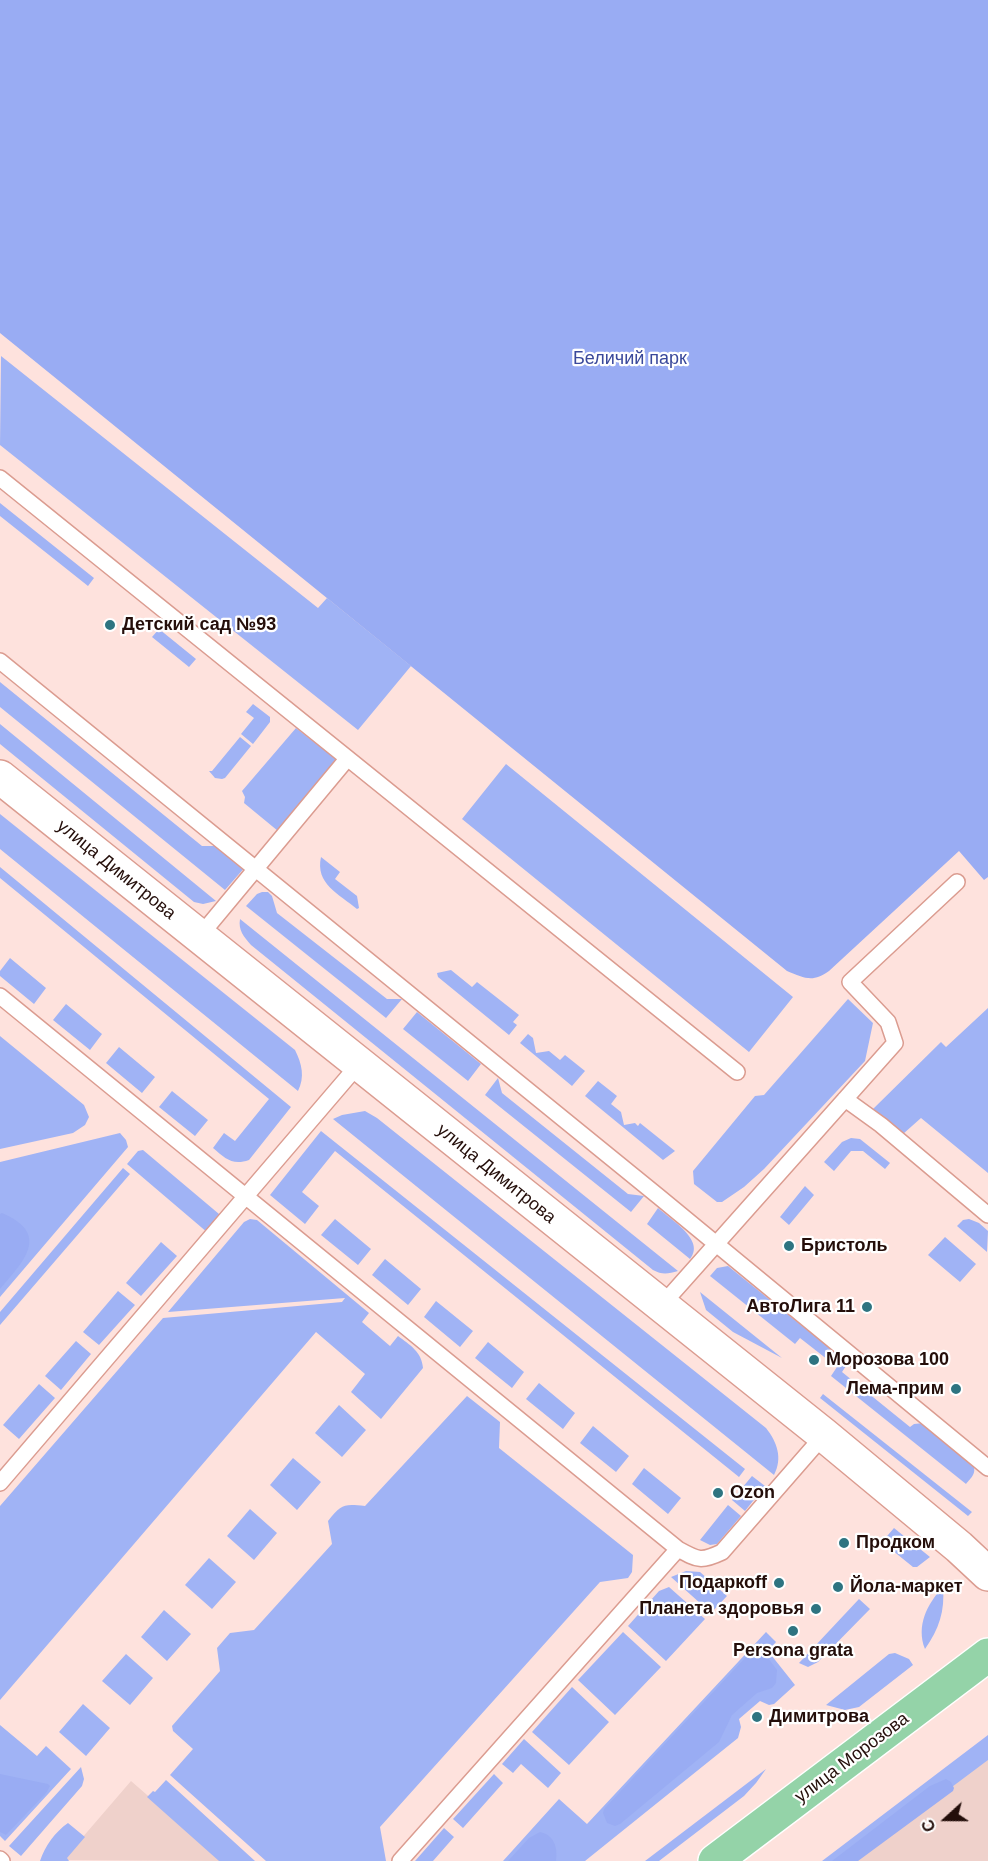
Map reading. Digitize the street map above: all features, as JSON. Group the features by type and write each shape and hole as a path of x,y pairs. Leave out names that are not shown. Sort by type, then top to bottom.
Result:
{"main road":[{"name":"улица Морозова","path":"715,1861 988,1655"}],"street":[{"name":"улица Димитрова","path":"0,777 824,1435 959,1547 988,1574"}],"lane":[{"path":"0,478 737,1072"},
{"path":"0,662 988,1468"},
{"path":"199,936 347,759"},
{"path":"661,1306 895,1043 888,1022 850,982 957,882"},
{"path":"0,996 678,1549 692,1557 705,1560 722,1552 824,1435"},
{"path":"0,1483 359,1064"},
{"path":"845,1099 881,1125 988,1215"},
{"path":"400,1861 678,1549"}],"shaded area":[{"path":"1,356 318,608 327,598 411,666 358,730 0,445"},
{"path":"0,503 94,578 88,586 0,516"},
{"path":"159,629 196,659 189,667 152,637"},
{"path":"0,682 202,846 221,846 246,866 225,890 0,707"},
{"path":"253,704 270,717 270,722 253,744 241,734 254,718 246,712"},
{"path":"0,724 216,901 203,904 194,902 0,744"},
{"path":"296,728 337,760 278,831 244,803 245,797 242,791"},
{"path":"240,737 251,746 225,778 215,778 209,771 212,771"},
{"path":"506,764 793,997 749,1052 462,819"},
{"path":"0,814 295,1050 302,1070 298,1091 0,849"},
{"path":"321,857 340,872 335,879 357,896 359,908 357,909 330,888 322,874"},
{"path":"0,867 291,1107 249,1160 233,1161 225,1158 213,1148 224,1133 235,1141 269,1099 0,878"},
{"path":"262,892 268,892 272,896 277,913 387,999 402,999 386,1018 246,906"},
{"path":"240,919 678,1271 665,1274 653,1270 251,945 241,930"},
{"path":"10,958 46,988 34,1004 0,976 0,971"},
{"path":"451,970 472,987 477,982 519,1015 513,1022 517,1025 509,1035 438,977 437,973"},
{"path":"848,999 873,1023 865,1061 764,1169 744,1187 722,1202 717,1202 694,1184 693,1171 755,1096 764,1095"},
{"path":"66,1004 102,1034 90,1050 53,1020"},
{"path":"988,1008 988,1173 921,1118 903,1134 872,1110 941,1042 946,1047"},
{"path":"417,1012 481,1064 468,1081 403,1029"},
{"path":"528,1034 533,1038 536,1053 549,1051 560,1060 565,1055 585,1071 572,1086 520,1043"},
{"path":"0,1036 84,1105 89,1117 85,1125 73,1133 0,1149"},
{"path":"119,1047 155,1077 142,1093 106,1063"},
{"path":"498,1078 502,1093 628,1194 644,1196 631,1212 485,1095"},
{"path":"598,1081 617,1096 611,1104 621,1112 624,1125 635,1123 638,1126 640,1123 675,1151 663,1160 585,1096"},
{"path":"172,1091 208,1120 195,1136 159,1107"},
{"path":"365,1111 377,1118 766,1428 777,1450 778,1462 774,1475 333,1119"},
{"path":"321,1131 745,1469 739,1477 335,1151 302,1192 319,1206 305,1224 270,1195"},
{"path":"120,1133 128,1147 0,1297 0,1162"},
{"path":"851,1138 860,1139 890,1163 885,1169 863,1151 851,1151 834,1171 824,1162 842,1142"},
{"path":"143,1150 219,1214 219,1218 208,1233 127,1164 138,1151"},
{"path":"123,1168 130,1174 0,1325 0,1312"},
{"path":"805,1186 814,1195 789,1225 780,1217"},
{"path":"658,1208 690,1237 694,1252 690,1259 647,1224"},
{"path":"250,1219 257,1220 369,1313 362,1322 390,1346 398,1336 411,1346 418,1353 423,1368 381,1419 351,1392 365,1374 316,1332 0,1700 0,1506 163,1318 342,1302 345,1298 168,1312 244,1222"},
{"path":"335,1219 371,1249 358,1265 321,1235"},
{"path":"969,1219 979,1223 988,1231 987,1252 957,1226 963,1220"},
{"path":"945,1237 976,1264 960,1282 928,1255"},
{"path":"161,1242 177,1256 141,1296 126,1283"},
{"path":"385,1259 421,1289 408,1305 372,1275"},
{"path":"728,1266 848,1363 842,1372 910,1427 924,1423 972,1464 974,1472 966,1484 831,1376 837,1367 800,1338 795,1344 710,1276 717,1268"},
{"path":"118,1291 135,1305 99,1345 83,1332"},
{"path":"700,1292 782,1358 733,1332 706,1310"},
{"path":"436,1301 473,1331 460,1347 424,1317"},
{"path":"76,1341 91,1354 61,1390 45,1376"},
{"path":"488,1342 524,1372 512,1388 475,1358"},
{"path":"539,1383 575,1413 563,1429 526,1399"},
{"path":"39,1384 55,1398 19,1439 3,1425"},
{"path":"823,1394 972,1512 968,1516 820,1398"},
{"path":"467,1396 500,1422 499,1448 633,1555 632,1572 628,1578 600,1582 380,1827 386,1861 266,1861 170,1775 193,1749 173,1731 172,1726 220,1671 217,1648 230,1633 254,1630 332,1544 328,1521 333,1515 343,1506 365,1506"},
{"path":"339,1405 366,1430 342,1457 315,1433"},
{"path":"593,1426 629,1456 616,1472 580,1443"},
{"path":"293,1458 321,1482 297,1510 270,1485"},
{"path":"644,1468 681,1498 668,1514 632,1484"},
{"path":"752,1476 765,1486 745,1511 732,1500"},
{"path":"728,1505 741,1516 717,1544 710,1545 700,1540"},
{"path":"250,1509 277,1533 254,1560 227,1536"},
{"path":"894,1528 930,1557 917,1567 913,1567 882,1542"},
{"path":"209,1558 236,1582 212,1609 185,1585"},
{"path":"686,1571 700,1572 727,1596 711,1613 671,1577"},
{"path":"669,1587 705,1619 666,1661 628,1626 659,1591"},
{"path":"943,1587 940,1620 925,1649 922,1632 925,1616 932,1601"},
{"path":"859,1599 870,1609 818,1662 808,1667 799,1663"},
{"path":"164,1610 191,1634 167,1661 141,1637"},
{"path":"623,1632 661,1667 615,1715 578,1680"},
{"path":"766,1632 776,1642 768,1651 795,1685 774,1704 769,1705 760,1701 739,1719 741,1727 738,1738 585,1861 503,1861 559,1799 587,1824"},
{"path":"895,1653 909,1659 913,1665 859,1707 845,1710 826,1705 889,1654"},
{"path":"126,1654 153,1678 130,1705 102,1681"},
{"path":"572,1687 609,1722 569,1765 532,1732"},
{"path":"83,1704 110,1728 86,1756 59,1732"},
{"path":"0,1725 37,1756 46,1746 71,1769 5,1841 0,1836"},
{"path":"988,1735 988,1760 853,1861 822,1861"},
{"path":"524,1739 561,1773 548,1788 521,1764 513,1773 502,1764"},
{"path":"988,1759 988,1861 852,1861"},
{"path":"81,1767 84,1779 82,1786 21,1856 9,1846"},
{"path":"766,1769 744,1796 659,1861 645,1861"},
{"path":"494,1774 503,1783 463,1828 453,1819"},
{"path":"166,1780 255,1861 219,1861 147,1797"},
{"path":"131,1781 223,1861 63,1860"},
{"path":"68,1823 85,1837 67,1858 69,1861 40,1861 51,1840"},
{"path":"444,1828 454,1837 433,1861 415,1861"}],"green space":[{"name":"Беличий парк","path":"0,0 988,0 988,877 984,880 959,851 829,971 818,977 808,978 787,971 0,333"},
{"path":"0,1214 17,1221 26,1230 29,1239 24,1258 0,1289"},
{"path":"756,1651 768,1658 777,1670 776,1683 772,1688 757,1693 732,1715 719,1742 620,1824 615,1826 607,1823 603,1813 604,1809 745,1658"},
{"path":"0,1774 50,1786 6,1835 0,1832"},
{"path":"946,1779 951,1782 953,1791 858,1861 832,1861 930,1786"},
{"path":"540,1832 549,1836 554,1842 556,1861 508,1861 529,1838"}],"place":[{"name":"Детский сад №93","path":"110,625"},
{"name":"Бристоль","path":"789,1246"},
{"name":"АвтоЛига 11","path":"867,1307"},
{"name":"Морозова 100","path":"814,1360"},
{"name":"Лема-прим","path":"956,1389"},
{"name":"Ozon","path":"718,1493"},
{"name":"Продком","path":"844,1543"},
{"name":"Подаркоff","path":"779,1583"},
{"name":"Йола-маркет","path":"838,1587"},
{"name":"Планета здоровья","path":"816,1609"},
{"name":"Persona grata","path":"793,1631"},
{"name":"Димитрова","path":"757,1717"}]}
